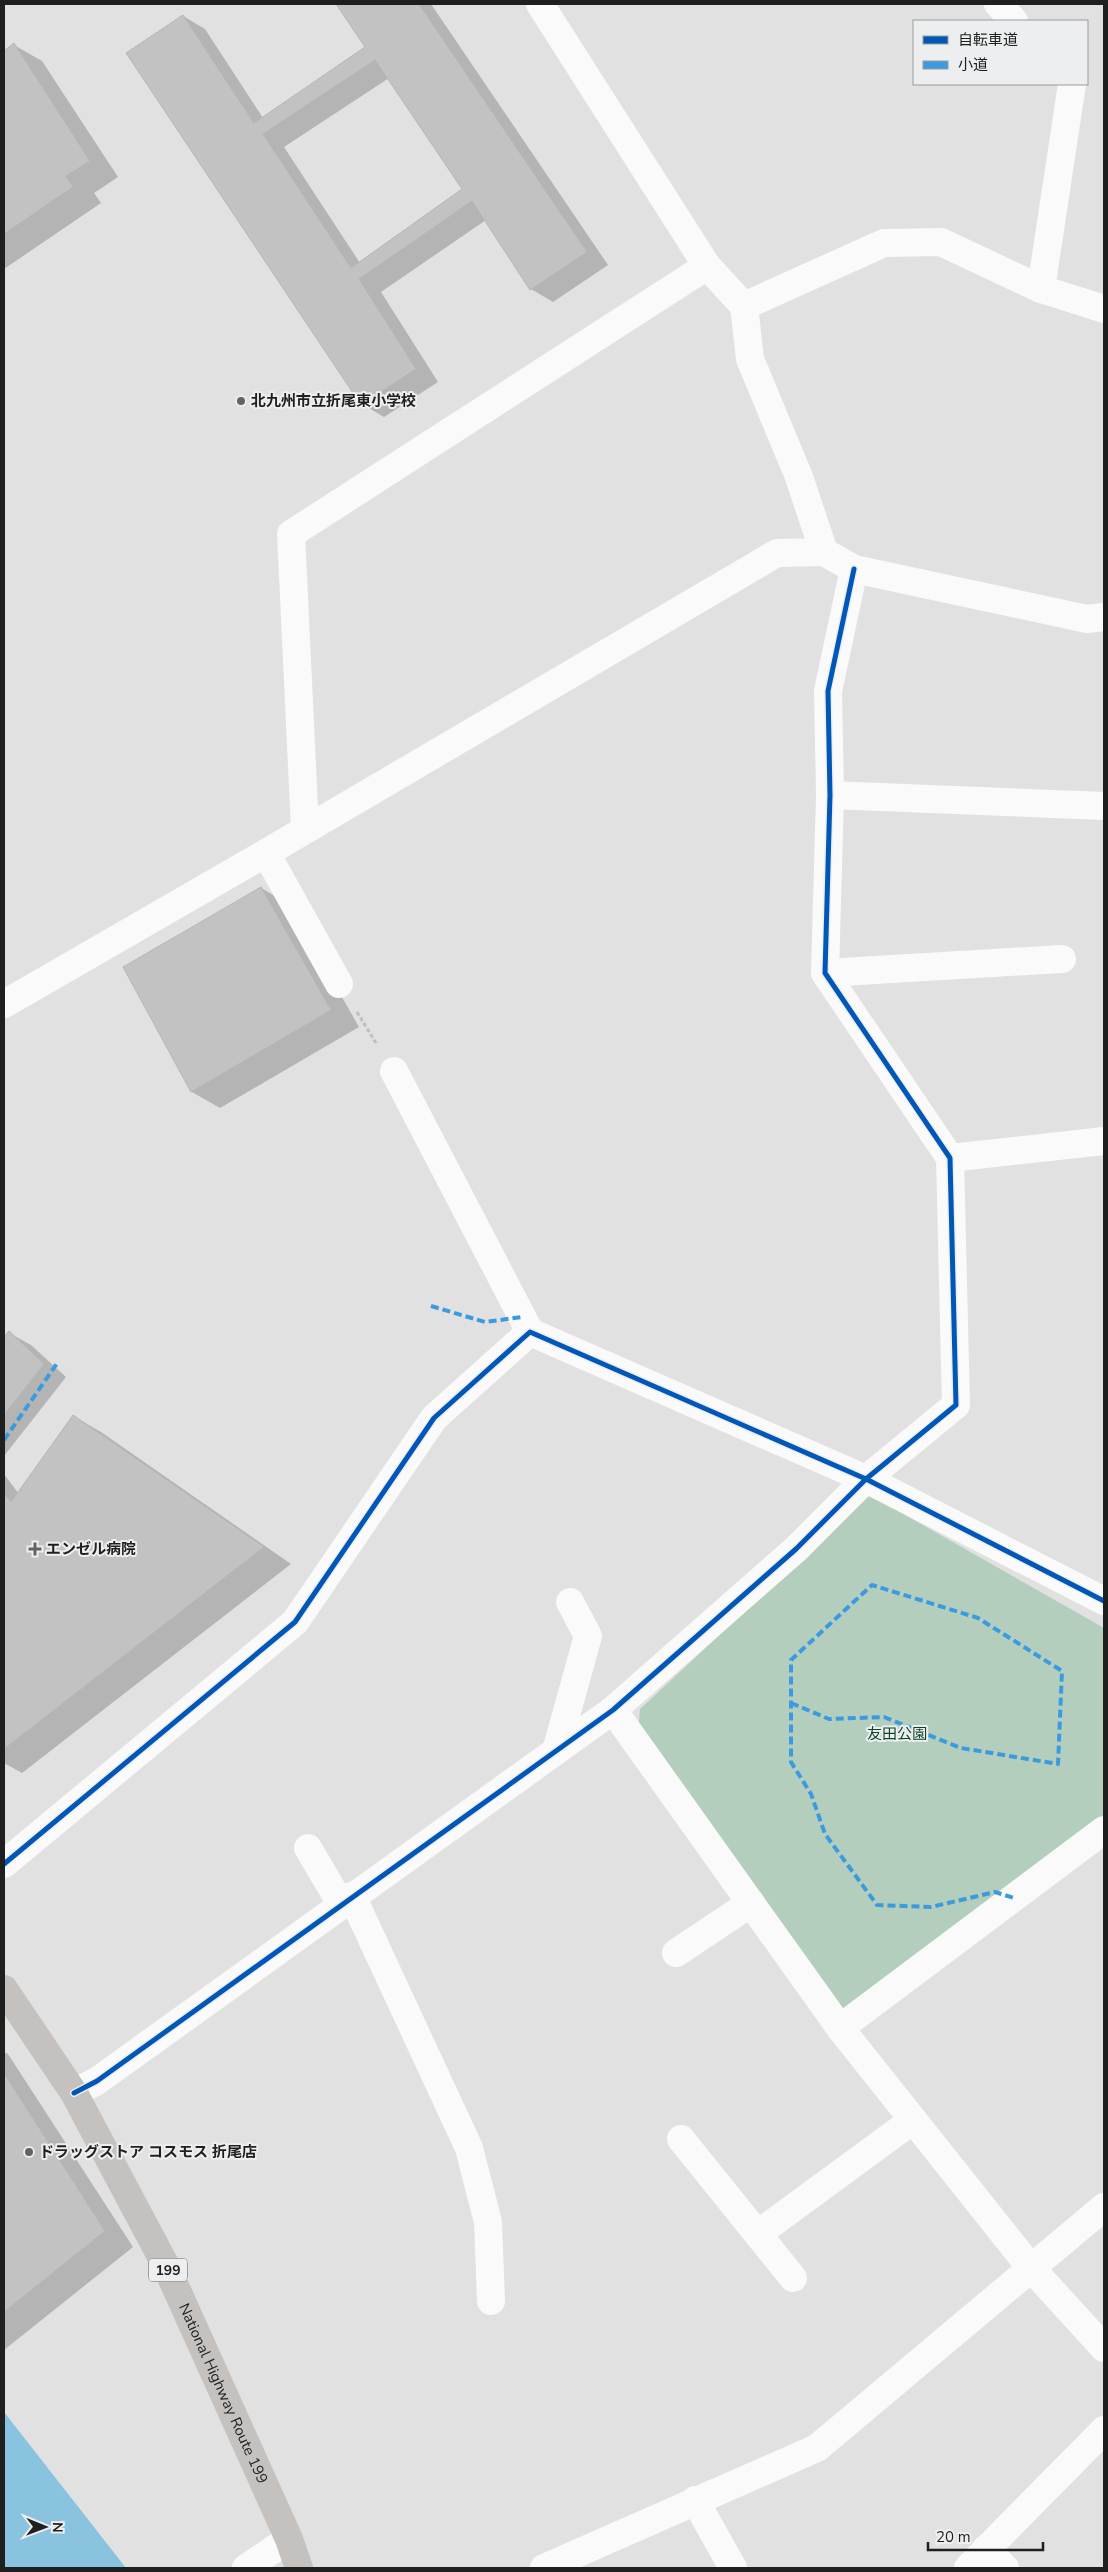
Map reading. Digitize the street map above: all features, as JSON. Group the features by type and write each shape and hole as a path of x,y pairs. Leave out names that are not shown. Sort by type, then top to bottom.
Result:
{"highway":[{"name":"National Highway Route 199","path":"4,1989 74,2093 166,2266 289,2539 299,2568"}],"street":[{"path":"540,4 707,266 744,306 750,359 799,477 824,552"},
{"path":"998,4 1013,20"},
{"path":"1041,289 1072,85"},
{"path":"744,306 884,243 941,242 1041,289 1104,309"},
{"path":"305,829 291,534 707,266"},
{"path":"4,1004 777,554 824,552 854,569 1087,619 1104,617"},
{"path":"74,2093 97,2081 347,1900 430,1844 613,1710 796,1549 866,1479 956,1405 950,1158 825,973 830,794 828,691 854,569"},
{"path":"830,794 1104,806"},
{"path":"266,853 339,984"},
{"path":"825,973 1062,959"},
{"path":"394,1071 530,1332 866,1479 1104,1601"},
{"path":"950,1158 1104,1141"},
{"path":"4,1864 295,1622 434,1418 530,1332"},
{"path":"556,1751 588,1636 570,1602"},
{"path":"613,1710 840,2028 1031,2268 1104,2348"},
{"path":"840,2028 1104,1830"},
{"path":"308,1848 347,1900 469,2148 488,2222 492,2301"},
{"path":"676,1953 751,1903"},
{"path":"759,2234 913,2120"},
{"path":"681,2138 793,2278"},
{"path":"544,2568 816,2448 1104,2206"},
{"path":"1005,2568 977,2559 1104,2430"},
{"path":"695,2500 733,2568"},
{"path":"246,2568 289,2539"}],"path":[{"path":"339,984 394,1071"}],"green space":[{"name":"友田公園","path":"870,1495 1104,1628 1104,1820 849,2013 834,2007 638,1733 640,1709"}],"water":[{"path":"4,2412 126,2568 4,2568"}],"building":[{"path":"336,4 419,4 587,252 530,290 472,201 359,279 416,369 361,405 126,53 183,15 254,123 365,47","holes":["375,60 462,189 351,268 263,134"]},
{"path":"14,43 90,161 66,176 73,187 4,234 4,51"},
{"path":"261,887 331,1010 191,1092 123,967"},
{"path":"9,1331 44,1364 4,1415 4,1337"},
{"name":"エンゼル病院","path":"73,1415 264,1547 4,1749 4,1493 11,1502"},
{"name":"ドラッグストア コスモス 折尾店","path":"4,2073 105,2231 4,2312"}],"marked path":[{"path":"431,1306 485,1322 522,1317"},
{"path":"4,1440 58,1362"},
{"path":"791,1703 829,1719 884,1717 961,1748 1058,1764 1062,1671 978,1618 872,1585 791,1660 791,1762 811,1794 825,1834 877,1905 931,1907 995,1892 1014,1898"}],"cycle path":[{"path":"74,2093 97,2081 613,1710 796,1549 866,1479 956,1405 950,1158 825,973 830,795 828,691 854,569"},
{"path":"4,1864 295,1622 434,1418 530,1332 866,1479 1104,1601"}],"place":[{"name":"北九州市立折尾東小学校","path":"241,401"},
{"name":"エンゼル病院","path":"35,1549"},
{"name":"ドラッグストア コスモス 折尾店","path":"29,2152"}]}
